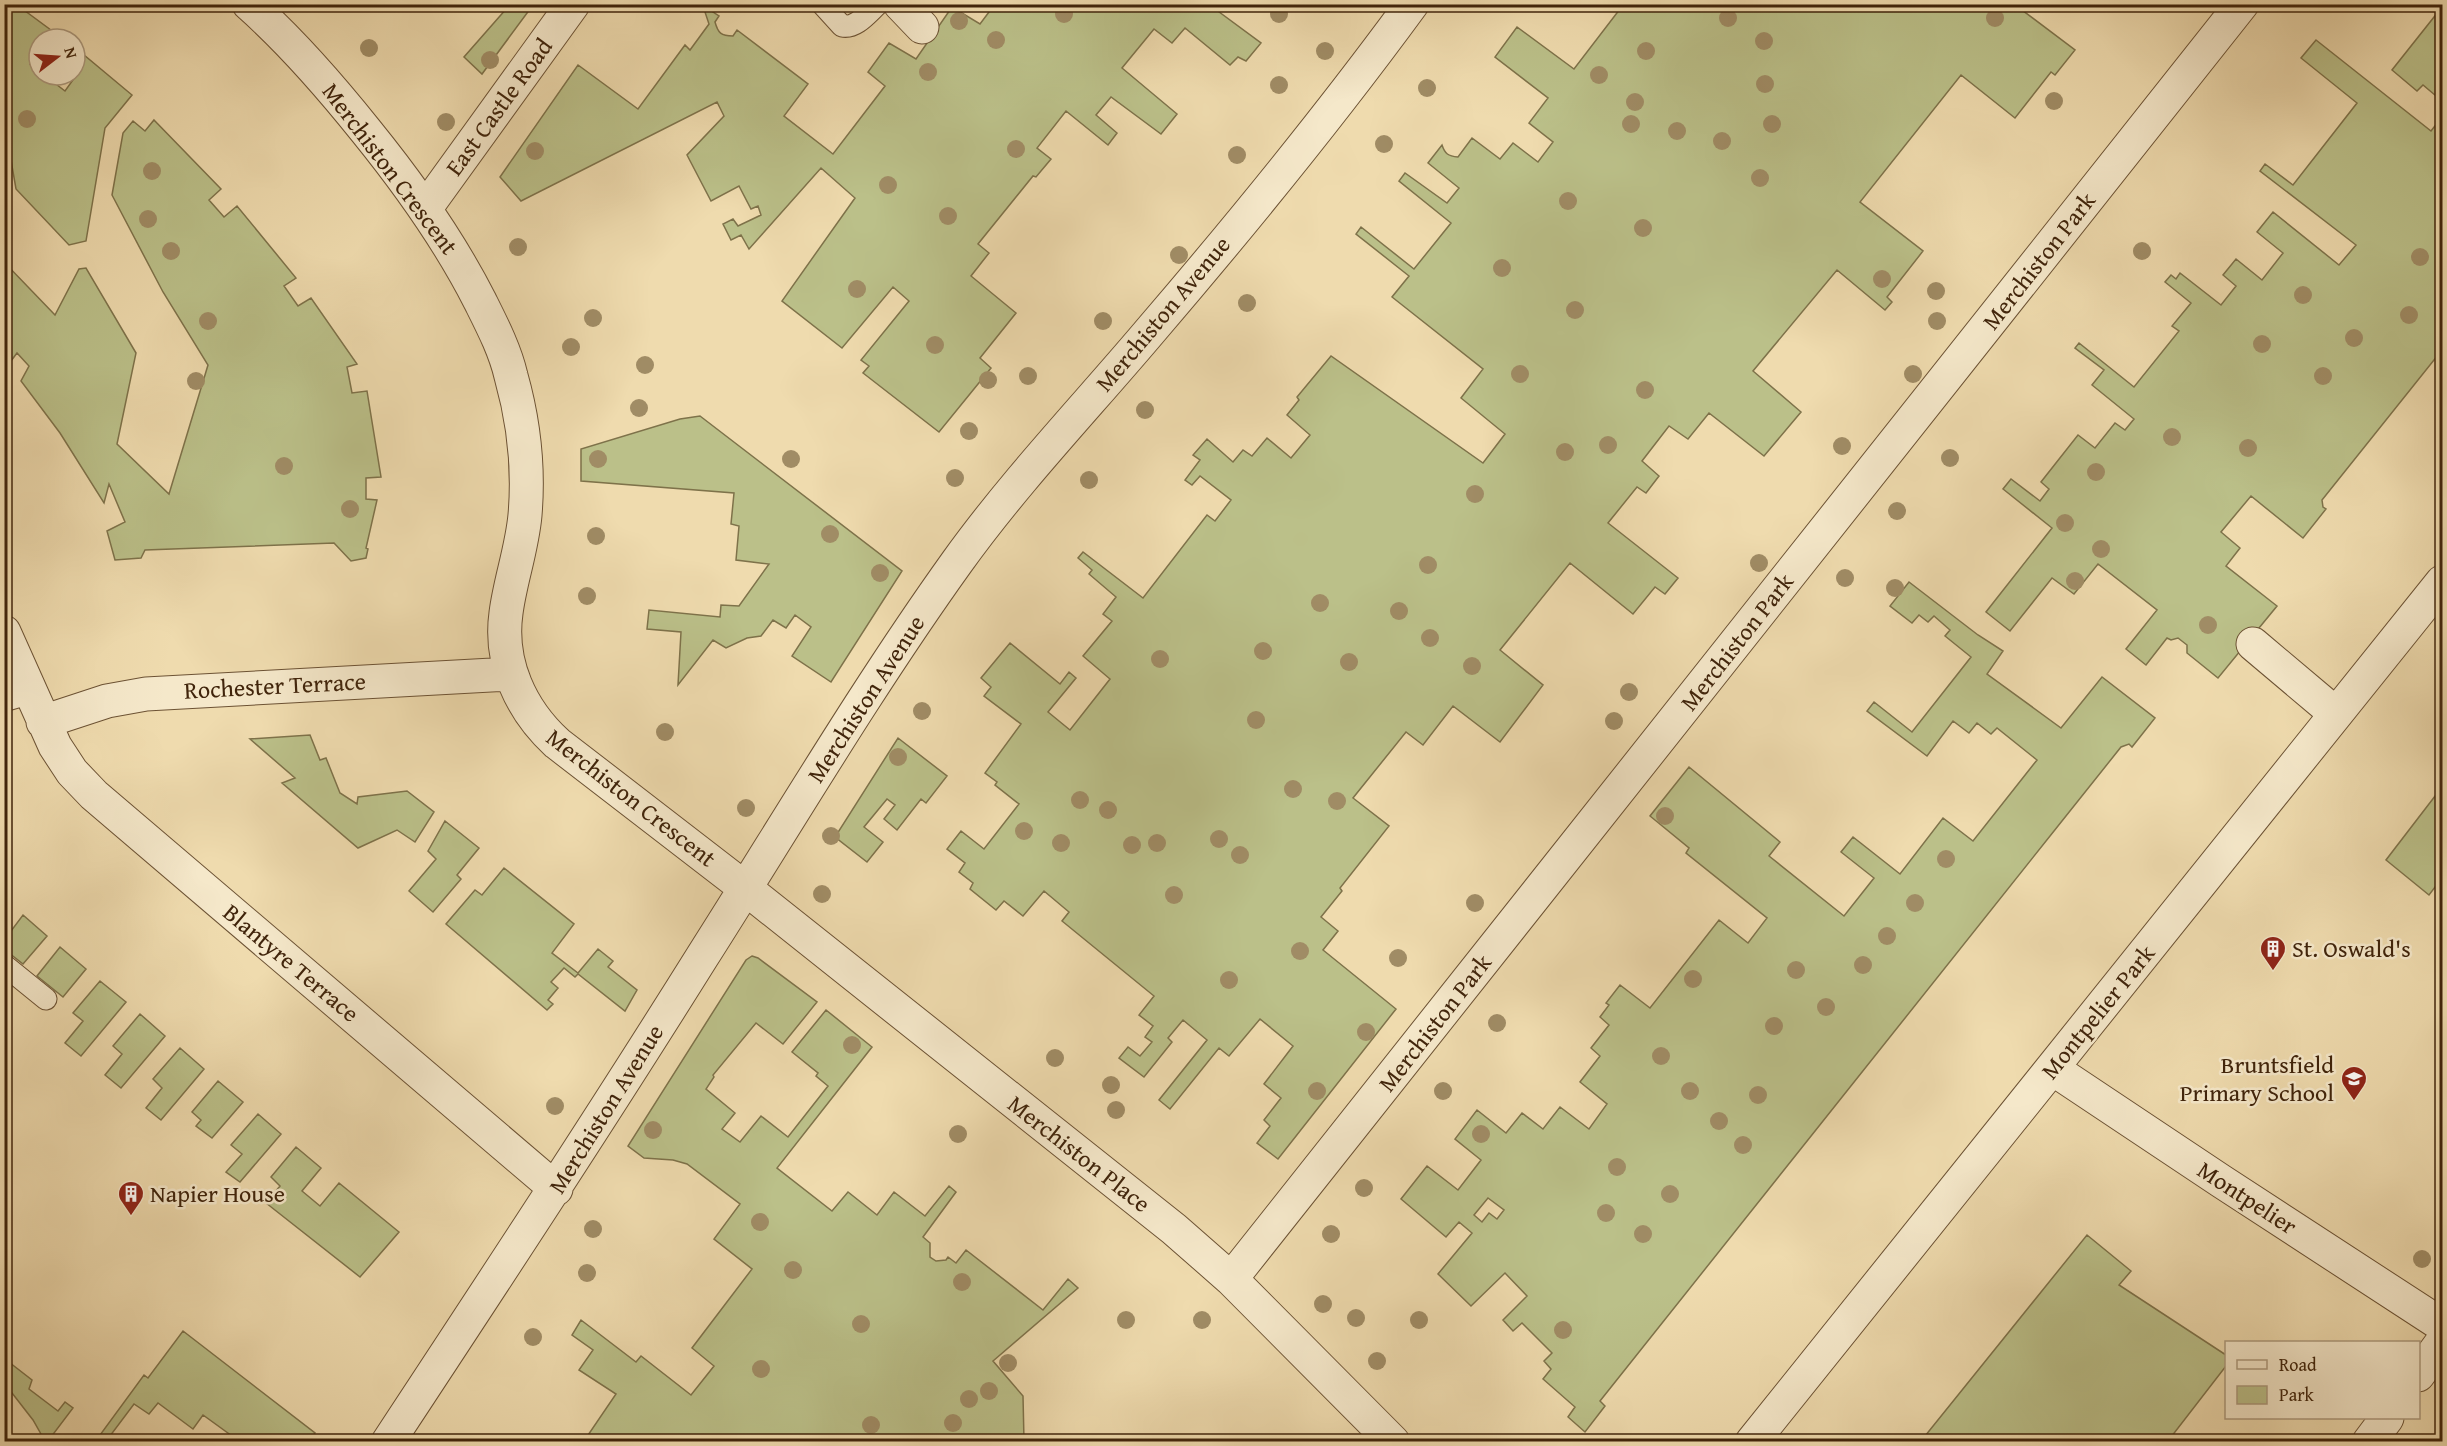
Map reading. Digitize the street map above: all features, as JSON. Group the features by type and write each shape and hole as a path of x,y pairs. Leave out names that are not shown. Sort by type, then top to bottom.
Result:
{"street":[{"name":"Merchiston Crescent","path":"249,4 306,59 394,167 425,209 465,273 495,331 511,374 522,420 527,472 525,517 506,615 505,640 511,674 530,713 552,739 745,888"},
{"name":"East Castle Road","path":"425,209 573,4"},
{"name":"Merchiston Avenue","path":"388,1442 556,1189 910,630 961,557 1006,498 1153,327 1288,163 1412,4"},
{"name":"Merchiston Park","path":"1231,1279 2242,4"},
{"name":"Montpelier Park","path":"1752,1442 2442,582"},
{"name":"Blantyre Terrace","path":"4,632 26,705 72,771 94,795 556,1189"},
{"path":"2253,644 2336,714"},
{"name":"Rochester Terrace","path":"26,705 107,701 146,694 511,674"},
{"name":"Merchiston Place","path":"745,888 1174,1229 1231,1279 1393,1442"},
{"name":"Montpelier","path":"2053,1069 2221,1182 2442,1325"},
{"path":"2420,1372 2442,1342"},
{"path":"2369,1442 2386,1419"}],"lane":[{"path":"822,4 842,26 846,27 853,26 878,4"},
{"path":"4,965 46,999"}],"green space":[{"path":"7,5 17,5 47,27 27,27 27,87 60,87 65,91 68,87 87,87 87,58 132,95 105,128 86,241 69,245 16,189 5,126 4,8"},
{"path":"504,5 533,5 482,74 464,57 507,8"},
{"path":"704,5 714,5 710,10 719,16 715,22 721,33 733,36 737,30 808,84 784,116 833,154 885,86 868,72 889,43 916,59 952,7 980,24 992,8 989,5 1212,5 1261,43 1246,61 1238,57 1230,65 1185,28 1172,43 1154,29 1122,68 1177,114 1161,134 1111,97 1096,115 1117,133 1108,145 1066,111 1037,148 1051,159 1036,177 1033,176 978,244 989,253 971,276 1016,313 980,358 991,368 939,432 863,373 869,366 861,360 909,301 893,287 842,348 782,301 855,198 821,168 749,249 741,235 731,240 723,224 733,219 738,226 761,215 758,206 751,209 739,186 711,201 687,155 724,116 717,102 521,201 500,177 578,65 638,109 685,45 690,50 709,24"},
{"path":"1623,5 2026,5 2022,10 2075,50 2055,75 2051,72 2015,118 1961,75 1860,202 1923,251 1887,297 1892,302 1885,310 1837,270 1753,371 1801,412 1764,456 1709,413 1688,439 1669,426 1642,461 1659,476 1646,493 1637,487 1608,523 1678,578 1665,594 1655,587 1633,614 1570,563 1500,650 1543,685 1500,742 1453,706 1423,745 1406,732 1353,798 1389,826 1340,888 1342,891 1321,917 1338,931 1323,950 1396,1009 1278,1159 1257,1143 1270,1126 1264,1120 1281,1098 1264,1084 1293,1046 1260,1019 1229,1056 1219,1048 1170,1109 1159,1100 1207,1040 1183,1020 1168,1038 1172,1042 1144,1077 1119,1058 1128,1047 1140,1056 1152,1042 1145,1037 1153,1026 1139,1015 1154,996 1062,921 1069,912 1044,891 1023,916 1004,901 996,910 970,889 973,883 959,872 965,863 947,849 961,831 984,849 1019,804 995,785 997,782 985,773 1021,724 984,696 991,687 981,678 1010,643 1060,684 1069,672 1076,678 1048,712 1070,730 1110,679 1083,656 1112,621 1103,614 1116,597 1089,574 1092,570 1078,558 1083,552 1143,598 1207,515 1215,521 1231,500 1200,476 1192,485 1185,480 1200,460 1193,455 1207,439 1233,462 1243,450 1252,456 1267,438 1291,458 1310,435 1287,415 1299,400 1297,397 1331,356 1483,463 1505,434 1461,398 1483,369 1392,297 1409,276 1356,234 1361,227 1414,269 1451,223 1399,181 1405,173 1447,203 1459,188 1428,163 1442,145 1447,154 1458,157 1472,138 1500,159 1513,143 1538,162 1553,142 1529,123 1548,98 1495,57 1517,27 1574,69"},
{"path":"2442,7 2442,101 2423,85 2417,91 2392,70"},
{"path":"2316,40 2431,131 2442,117 2442,350 2322,500 2323,507 2326,509 2303,538 2251,496 2221,532 2240,548 2226,566 2277,606 2218,678 2187,653 2187,645 2178,638 2171,640 2167,638 2146,665 2126,649 2157,610 2098,564 2074,594 2052,578 2010,631 1986,612 2052,528 2003,489 2011,479 2040,501 2049,489 2041,482 2078,435 2095,448 2115,423 2125,430 2134,419 2092,385 2104,370 2075,348 2079,343 2134,387 2179,331 2172,326 2191,303 2165,282 2171,275 2176,279 2180,273 2221,305 2236,286 2223,275 2236,259 2262,280 2283,253 2257,232 2273,212 2339,265 2356,245 2260,171 2265,164 2293,185 2357,103 2301,58"},
{"path":"154,120 221,189 209,200 224,217 237,206 296,278 284,286 298,306 311,298 357,364 347,367 352,393 367,391 381,477 366,478 366,499 377,500 366,548 368,549 366,558 351,561 334,543 145,550 141,558 115,560 107,531 125,522 109,484 104,503 60,433 21,381 29,366 17,353 5,369 5,263 55,315 79,269 86,268 136,353 117,444 169,494 208,365 163,292 112,195 123,133 133,121 145,131"},
{"path":"700,416 902,571 831,682 792,656 811,627 795,615 786,628 773,620 761,636 747,638 726,648 713,640 678,685 681,632 647,629 649,610 720,617 721,605 739,606 769,564 736,560 739,526 731,524 734,493 581,481 581,449 680,419"},
{"path":"1909,582 1978,635 2003,651 1987,674 2061,728 2102,677 2155,718 2132,747 2129,744 2121,747 1600,1401 1605,1406 1585,1432 1568,1417 1575,1407 1543,1379 1551,1369 1544,1361 1552,1353 1522,1323 1513,1331 1503,1320 1527,1296 1505,1273 1471,1306 1438,1274 1472,1233 1459,1222 1446,1237 1401,1199 1427,1166 1458,1190 1481,1160 1455,1139 1477,1110 1506,1133 1522,1113 1543,1129 1560,1107 1589,1129 1607,1104 1580,1082 1600,1056 1591,1048 1609,1025 1600,1017 1609,1005 1606,1003 1620,985 1650,1008 1719,920 1748,943 1767,918 1686,853 1689,848 1650,816 1689,767 1780,842 1769,856 1844,916 1874,878 1841,852 1853,837 1900,874 1943,818 1973,841 2037,760 1997,728 1991,734 1977,723 1969,733 1953,721 1927,756 1867,711 1874,702 1912,732 1971,657 1945,636 1950,630 1934,616 1928,622 1919,615 1912,623 1890,606","holes":["1488,1198 1504,1210 1497,1219 1489,1213 1482,1222 1474,1215"]},
{"path":"310,735 320,760 326,758 340,793 357,804 358,797 407,791 434,812 415,842 397,830 358,848 282,783 295,778 250,739"},
{"path":"898,738 947,776 926,803 921,799 897,830 884,819 895,805 887,799 864,827 883,842 867,862 835,837"},
{"path":"2442,787 2442,878 2429,895 2386,860"},
{"path":"445,821 479,848 457,875 461,879 433,912 409,891 436,859 428,851"},
{"path":"504,868 574,924 552,953 578,973 598,949 613,961 608,967 637,990 625,1011 578,974 575,977 564,968 551,982 558,988 548,1000 553,1004 547,1010 446,924 475,890 482,895"},
{"path":"23,915 47,936 23,964 4,949 5,939"},
{"path":"60,947 86,969 63,997 37,976"},
{"path":"752,956 758,958 817,1002 783,1044 756,1023 713,1075 706,1089 735,1113 722,1129 740,1142 761,1116 788,1137 828,1086 816,1076 818,1073 792,1052 826,1010 872,1047 777,1168 832,1211 848,1192 877,1215 894,1192 925,1216 949,1186 956,1192 923,1237 930,1243 930,1257 936,1261 946,1260 948,1257 956,1263 966,1250 1043,1310 1068,1279 1078,1288 993,1361 1023,1396 1024,1441 584,1441 616,1394 579,1370 593,1350 572,1335 581,1320 636,1362 641,1356 691,1395 714,1366 692,1348 752,1269 714,1239 740,1204 687,1164 673,1160 644,1158 628,1146 746,960"},
{"path":"100,981 126,1002 81,1056 65,1043 83,1021 73,1013"},
{"path":"140,1014 165,1036 121,1088 105,1075 122,1054 113,1046"},
{"path":"180,1048 204,1069 161,1120 146,1108 162,1088 153,1079"},
{"path":"218,1081 243,1102 212,1138 196,1126 201,1120 192,1112"},
{"path":"258,1114 281,1134 240,1182 226,1172 242,1154 231,1145"},
{"path":"296,1147 321,1168 302,1191 320,1206 339,1183 399,1232 360,1277 266,1203 280,1186 271,1177"},
{"path":"2087,1235 2131,1271 2119,1285 2225,1354 2225,1367 2168,1441 1921,1441"},
{"path":"183,1331 315,1433 309,1441 239,1441 203,1415 193,1429 158,1403 149,1414 134,1404 107,1440 100,1435 144,1375 148,1378"},
{"path":"5,1359 32,1380 29,1389 58,1411 65,1402 73,1408 48,1441 45,1441 33,1420 5,1384"}],"place":[{"name":"St. Oswald's","path":"2273,972"},
{"name":"Bruntsfield Primary School","path":"2354,1102"},
{"name":"Napier House","path":"131,1217"}]}
